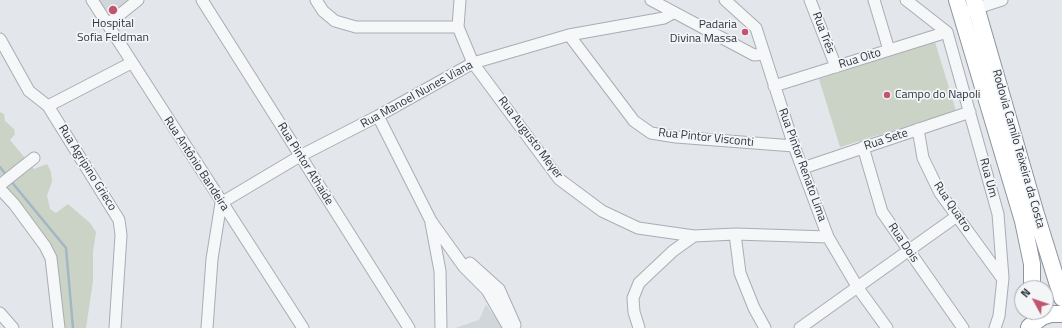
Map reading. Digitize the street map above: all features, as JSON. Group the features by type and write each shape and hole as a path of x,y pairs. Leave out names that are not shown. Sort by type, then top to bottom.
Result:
{"highway":[{"name":"Rodovia Camilo Teixeira da Costa","path":"975,4 1034,211 1062,298"},
{"name":"Rodovia Camilo Teixeira da Costa","path":"959,7 1023,221 1032,264 1032,280"},
{"path":"1030,324 1051,314 1062,314"}],"street":[{"name":"Rua Antônio Bandeira","path":"92,0 301,326"},
{"path":"108,24 138,0"},
{"name":"Rua Pintor Athaide","path":"202,0 409,328"},
{"path":"316,0 322,12 335,21 356,27 458,27 460,0"},
{"path":"651,0 754,56 764,54"},
{"name":"Rua Pintor Renato Lima","path":"725,0 756,28 794,146 828,237 858,288 888,328"},
{"name":"Rua Três","path":"810,0 836,67"},
{"path":"874,0 889,50"},
{"path":"906,0 947,32"},
{"path":"959,7 1002,0"},
{"name":"Rua Manoel Nunes Viana","path":"221,203 300,156 378,116 473,63 569,34 664,18 673,13"},
{"name":"Rua Augusto Meyer","path":"458,27 473,63 559,179 602,211 638,228 694,236 735,234 828,237"},
{"name":"Rua Oito","path":"774,86 947,32"},
{"name":"Rua Um","path":"947,32 998,214 1003,278 999,316 995,328"},
{"name":"Rua Pintor Visconti","path":"569,34 634,121 651,133 676,137 794,146"},
{"path":"0,39 29,92 48,106 131,63"},
{"name":"Rua Agripino Grieco","path":"48,106 119,220 121,235 115,328"},
{"name":"Rua Sete","path":"803,168 970,112"},
{"path":"378,116 431,221 464,267 487,290 509,328"},
{"name":"Rua Quatro","path":"918,129 924,158 940,193 1003,278"},
{"name":"Rua Dois","path":"863,147 882,212 907,250 963,328"},
{"path":"34,158 1,185 51,258 60,328"},
{"path":"207,328 212,259 221,203"},
{"path":"800,328 858,288 907,250 957,216"},
{"path":"431,221 440,271 441,328"},
{"path":"735,234 740,273 754,308 765,328"},
{"path":"640,328 634,312 633,298 639,283 673,251 694,236"},
{"path":"453,251 477,269 498,289 517,328"},
{"path":"0,313 13,328"}],"shaded area":[{"name":"Hospital Sofia Feldman","path":"97,0 134,0 110,19"},
{"path":"486,305 504,328 455,328 479,320"}],"green space":[{"name":"Campo do Napoli","path":"935,42 956,111 840,147 819,79"},
{"path":"0,112 4,114 5,121 14,129 15,134 10,140 34,169 47,164 51,172 52,182 47,195 50,209 56,213 68,204 90,223 96,232 93,252 93,281 86,328 61,328 54,253 0,183"}],"waterway":[{"path":"0,167 7,176"},
{"path":"10,180 66,248 73,328"}],"place":[{"name":"Hospital Sofia Feldman","path":"113,10"},
{"name":"Padaria Divina Massa","path":"745,32"},
{"name":"Campo do Napoli","path":"887,95"}]}
